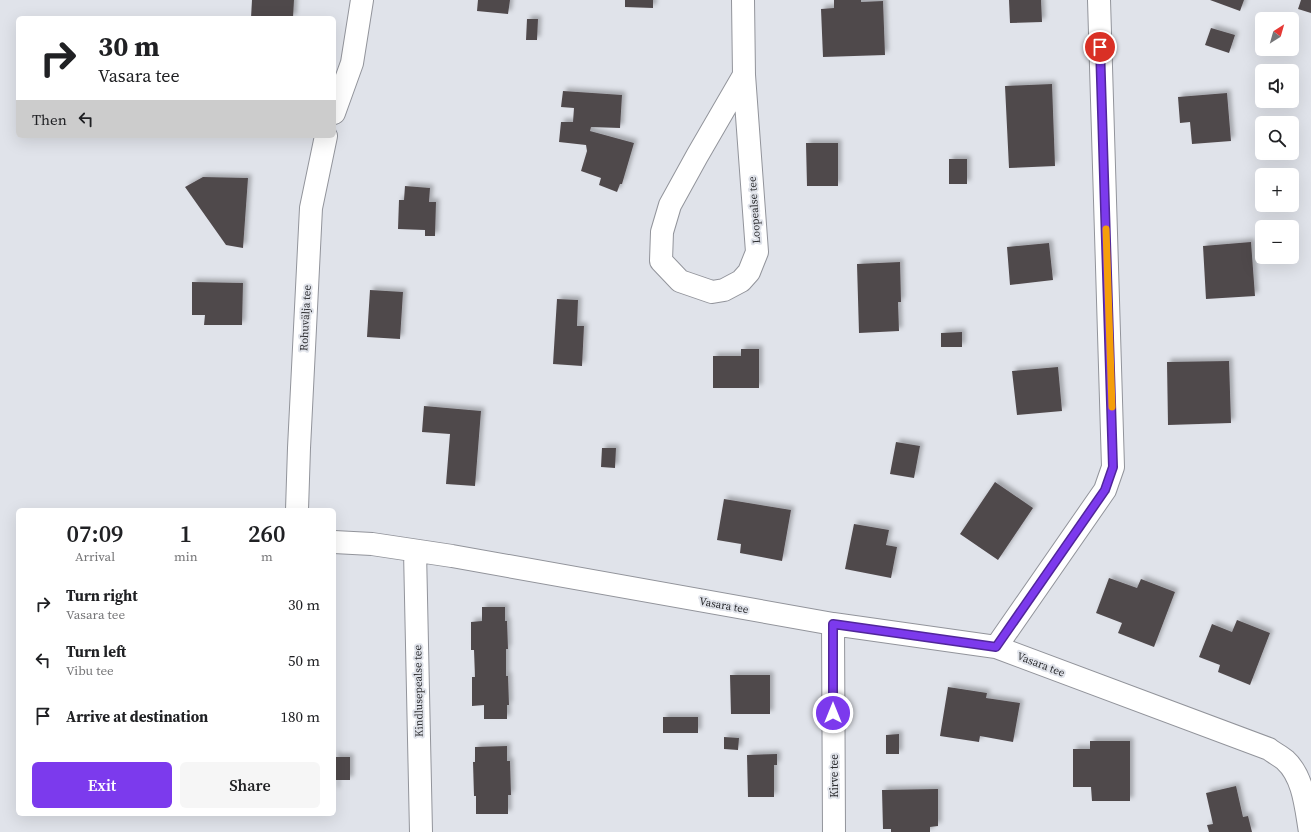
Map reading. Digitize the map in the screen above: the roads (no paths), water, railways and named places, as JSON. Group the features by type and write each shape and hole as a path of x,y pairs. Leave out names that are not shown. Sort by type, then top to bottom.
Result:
{"street":[{"path":"336,107 352,63 362,0"},
{"name":"Loopealse tee","path":"743,0 744,75 757,252 749,272 741,281 724,290 712,292 680,281 661,261 662,232 670,205 744,75"},
{"path":"996,647 1105,490 1113,467 1099,0"},
{"name":"Rohuvälja tee","path":"297,506 311,208 326,138"},
{"name":"Vasara tee","path":"336,542 372,544 452,556 833,624 996,647 1269,750 1285,760 1295,772 1302,791 1310,832"},
{"name":"Kindlusepealse tee","path":"415,551 421,832"},
{"name":"Kirve tee","path":"833,624 834,832"}]}
